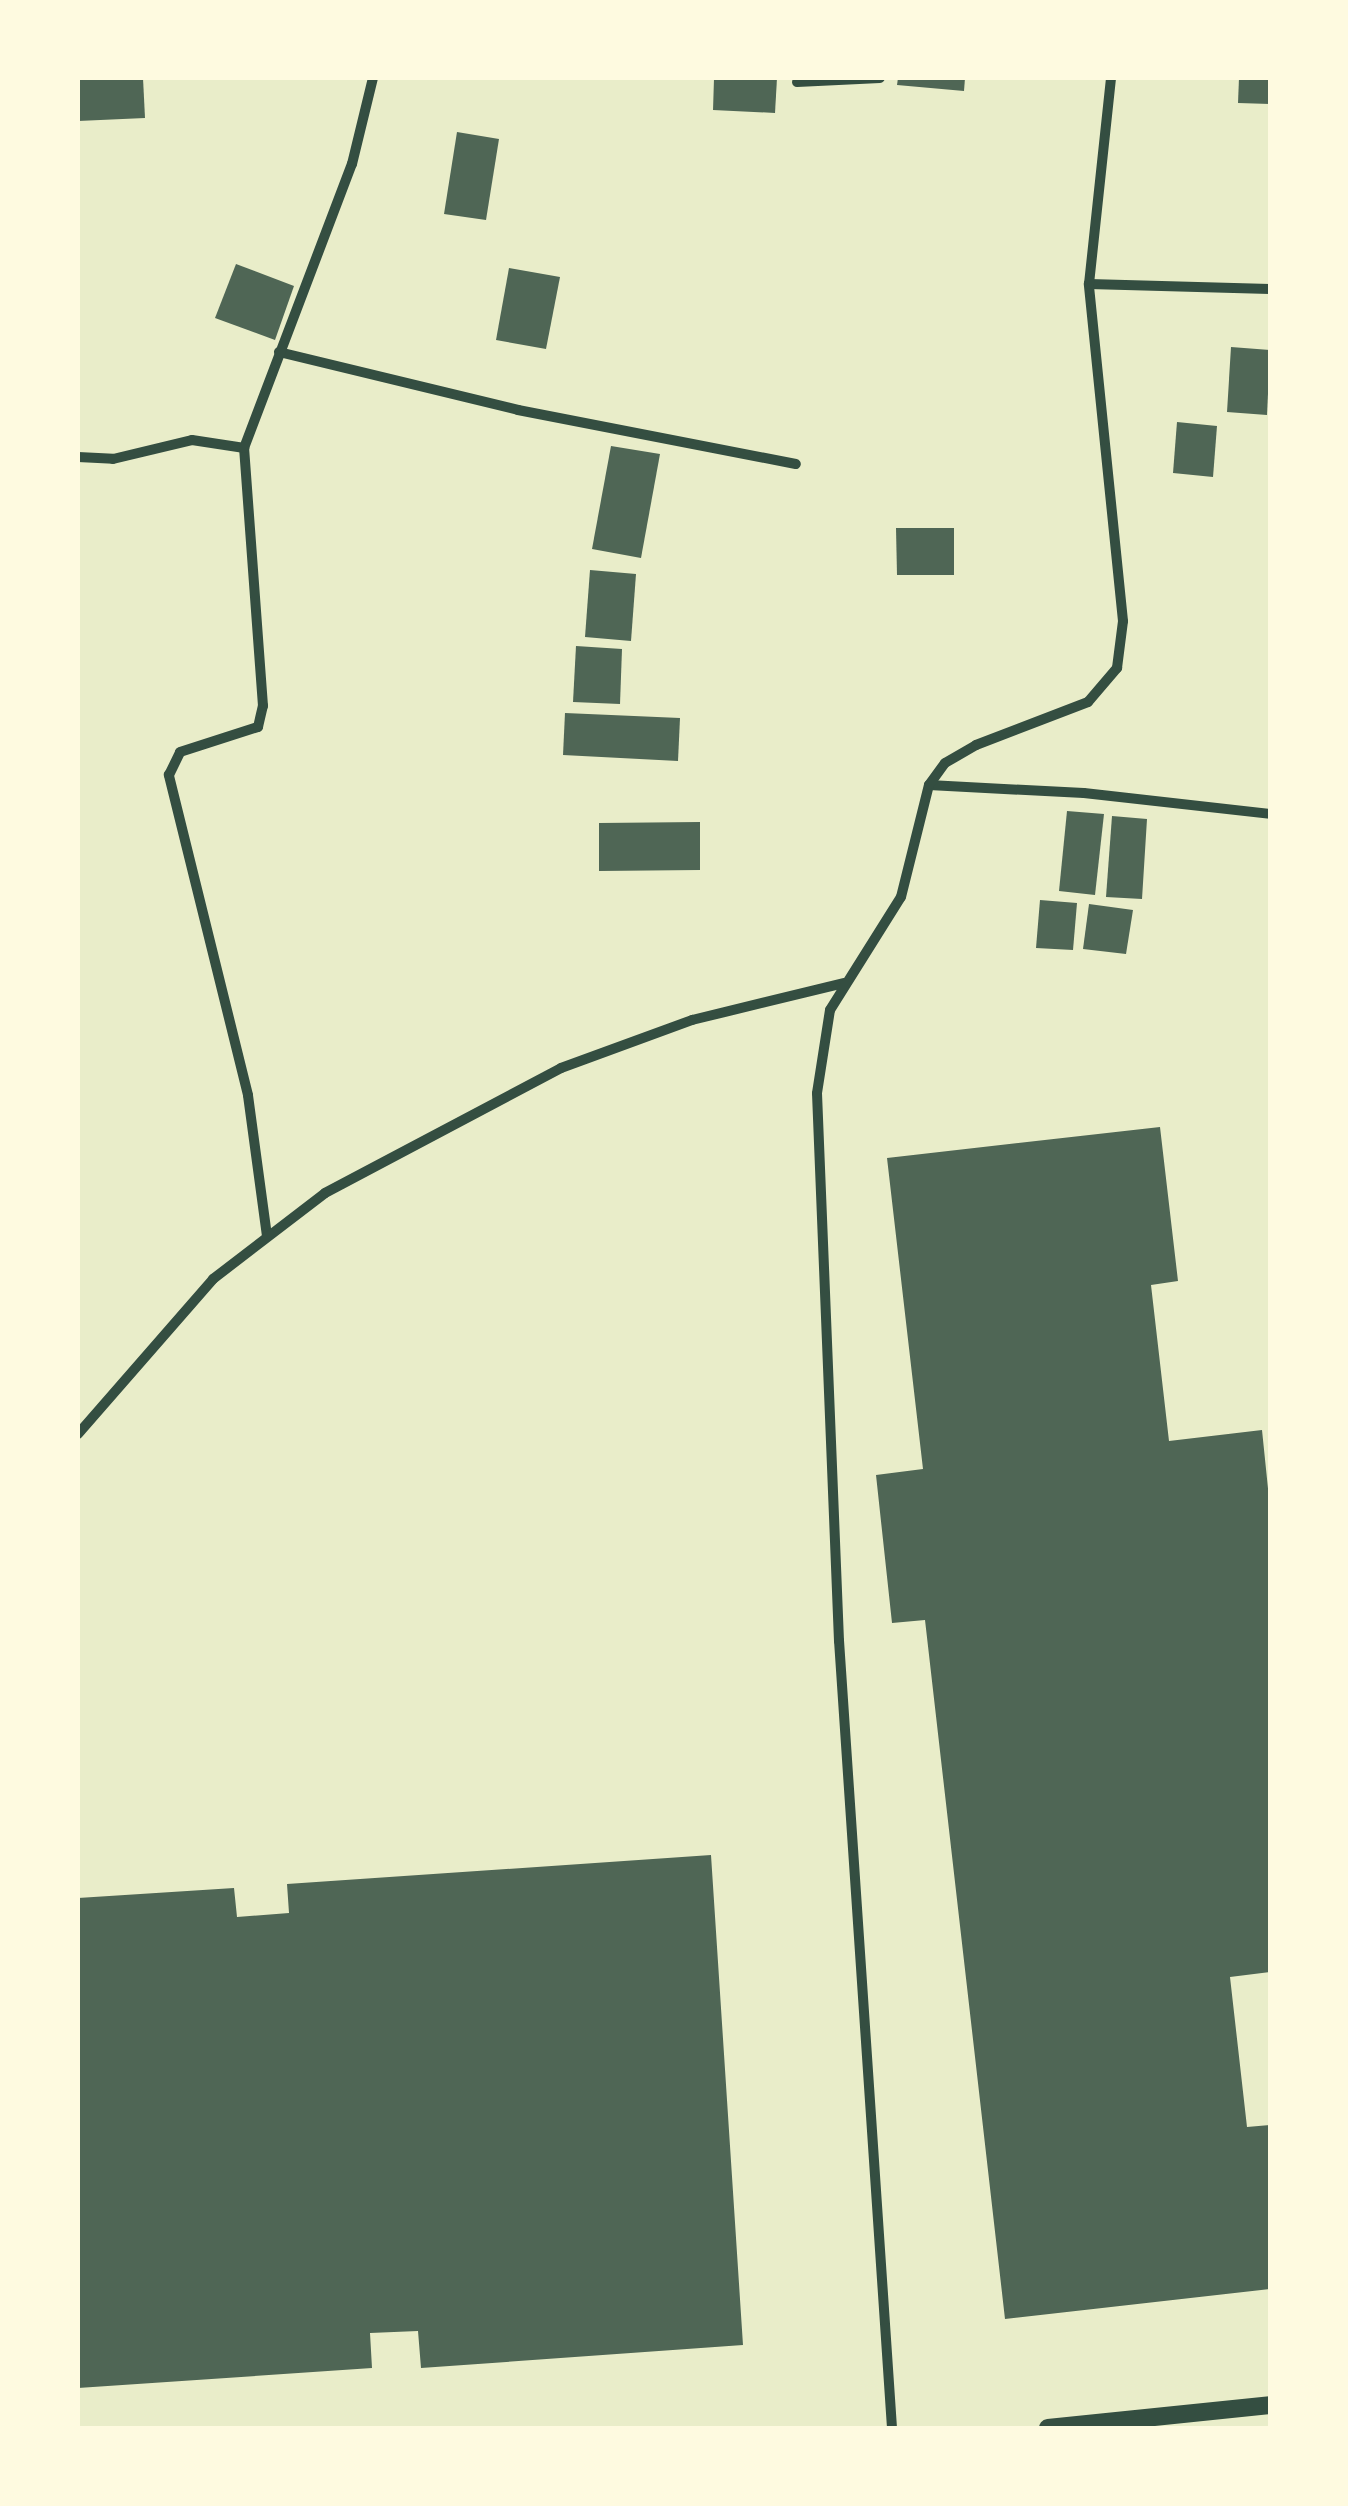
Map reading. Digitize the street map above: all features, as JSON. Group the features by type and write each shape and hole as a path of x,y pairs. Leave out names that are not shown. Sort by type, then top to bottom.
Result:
{"street":[{"path":"267,1236 248,1095 169,775 180,752 258,728 244,448 352,164 373,78"},
{"path":"797,82 880,78"},
{"path":"892,2428 839,1641 817,1155 822,1048 844,982 901,897 929,785 945,763 976,745 1088,702 1118,668 1124,621 1090,284 1111,78"},
{"path":"1090,284 1270,290"},
{"path":"279,352 518,410 796,464"},
{"path":"78,458 113,459 192,440 244,448"},
{"path":"929,785 1084,793 1270,814"},
{"path":"78,1434 213,1280 325,1193 561,1068 692,1020 844,982"},
{"path":"1048,2428 1270,2405"}],"building":[{"path":"78,78 143,78 145,118 78,121"},
{"path":"714,78 777,78 775,113 713,110"},
{"path":"898,78 965,78 964,91 897,85"},
{"path":"1239,78 1270,78 1270,104 1238,103"},
{"path":"457,132 499,139 486,220 444,214"},
{"path":"236,264 294,286 275,340 215,318"},
{"path":"509,268 560,277 546,349 496,340"},
{"path":"1231,347 1270,350 1267,415 1227,412"},
{"path":"1177,422 1217,426 1213,477 1173,473"},
{"path":"611,446 660,454 641,558 592,549"},
{"path":"896,528 954,528 954,575 897,575"},
{"path":"590,570 636,574 631,641 585,637"},
{"path":"576,646 622,649 620,704 573,702"},
{"path":"565,713 680,718 678,761 563,755"},
{"path":"1067,811 1104,814 1095,895 1059,891"},
{"path":"1112,816 1147,819 1142,899 1106,897"},
{"path":"700,822 700,870 599,871 599,823"},
{"path":"1040,900 1077,903 1073,950 1036,948"},
{"path":"1089,904 1133,910 1126,954 1083,949"},
{"path":"1160,1127 1178,1281 1151,1285 1169,1441 1262,1430 1270,1508 1270,1972 1230,1977 1247,2127 1270,2125 1270,2289 1005,2319 925,1620 892,1623 876,1475 923,1469 887,1158"},
{"path":"711,1855 743,2345 421,2368 418,2331 370,2333 372,2368 78,2388 78,1898 234,1888 237,1917 289,1913 287,1884"}]}
